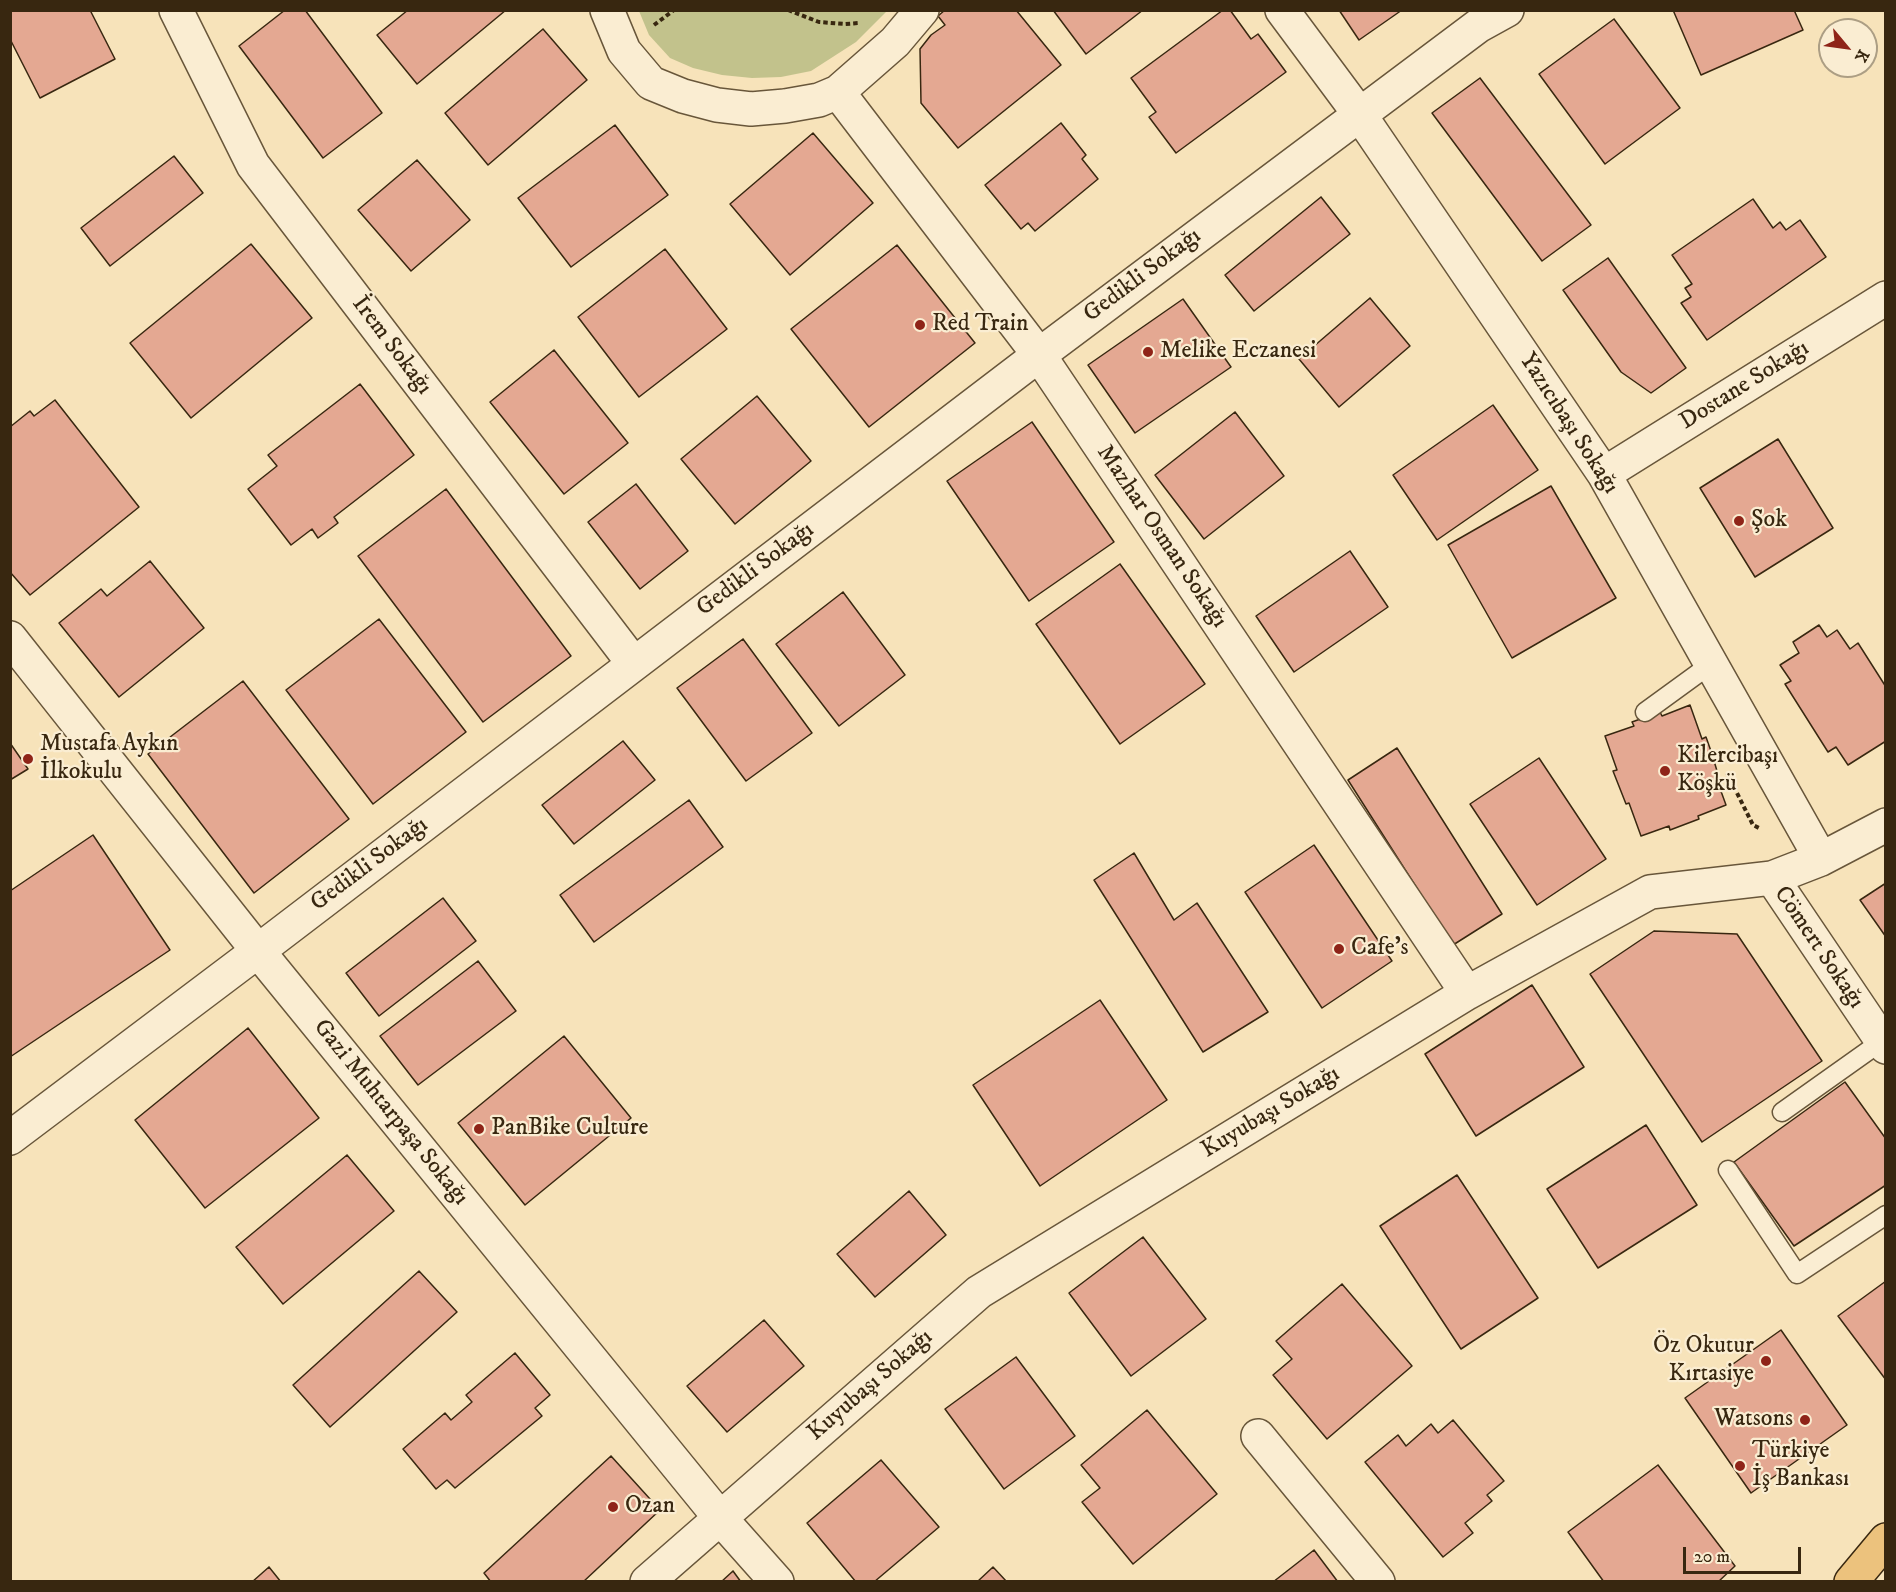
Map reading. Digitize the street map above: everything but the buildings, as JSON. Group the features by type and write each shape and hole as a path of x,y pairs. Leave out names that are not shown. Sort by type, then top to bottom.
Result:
{"main road":[{"path":"1851,1581 1886,1540"}],"street":[{"name":"İrem Sokağı","path":"176,10 253,165 634,664"},
{"path":"607,10 624,51 651,83 683,96 717,105 751,109 819,100 838,92 895,42 922,10"},
{"name":"Yazıcıbaşı Sokağı","path":"1282,10 1360,115 1604,474 1821,859"},
{"name":"Gedikli Sokağı","path":"10,1138 1038,355 1478,26 1507,10"},
{"name":"Mazhar Osman Sokağı","path":"838,92 1038,355 1467,993"},
{"name":"Dostane Sokağı","path":"1604,474 1886,298"},
{"name":"Gazi Muhtarpaşa Sokağı","path":"10,638 258,951 721,1519 777,1581"},
{"name":"Kuyubaşı Sokağı","path":"647,1581 721,1519 979,1292 1467,993 1650,892 1772,878 1821,859 1886,825"},
{"name":"Cömert Sokağı","path":"1772,878 1883,1044"},
{"path":"1258,1436 1378,1581"}],"lane":[{"path":"1645,712 1712,664"},
{"path":"1782,1112 1883,1044"},
{"path":"1728,1170 1797,1274 1886,1215"}],"path":[{"path":"788,10 819,22 845,24 863,22"}],"green space":[{"path":"639,11 887,11 856,42 811,71 781,77 752,78 722,75 693,68 670,58 649,35"}],"place":[{"name":"Red Train","path":"920,325"},
{"name":"Melike Eczanesi","path":"1148,352"},
{"name":"Şok","path":"1739,521"},
{"name":"Mustafa Aykın İlkokulu","path":"28,759"},
{"name":"Kilercibaşı Köşkü","path":"1665,771"},
{"name":"Cafe's","path":"1339,949"},
{"name":"PanBike Culture","path":"479,1129"},
{"name":"Öz Okutur Kırtasiye","path":"1766,1361"},
{"name":"Watsons","path":"1805,1420"},
{"name":"Türkiye İş Bankası","path":"1740,1466"},
{"name":"Ozan","path":"613,1507"}]}
